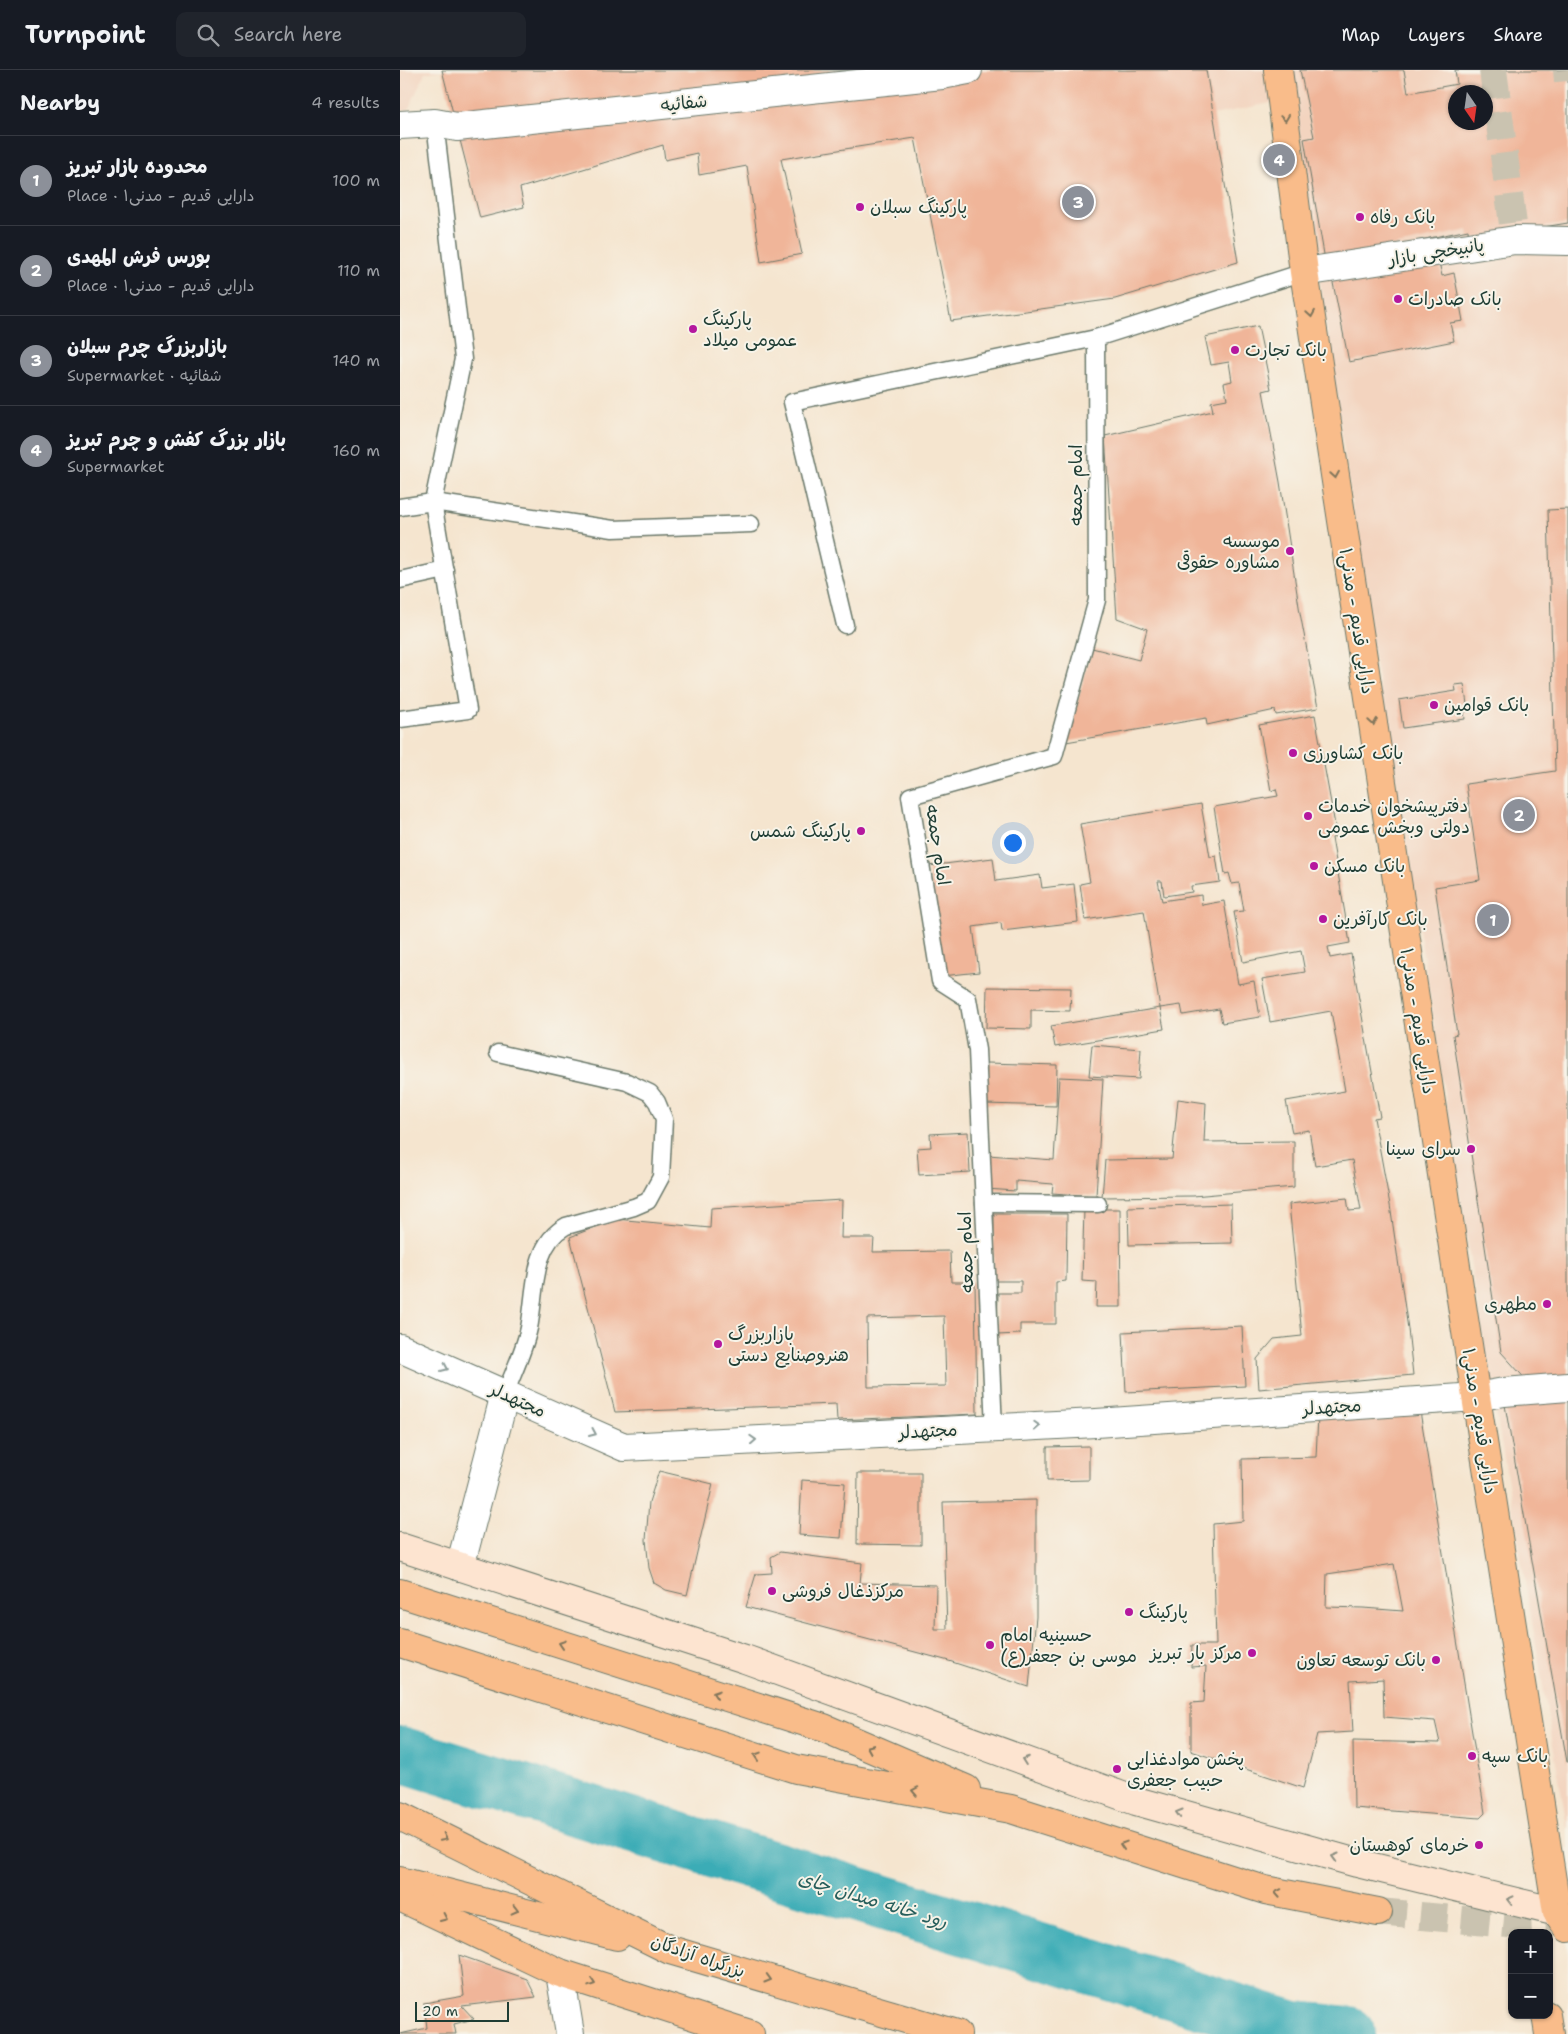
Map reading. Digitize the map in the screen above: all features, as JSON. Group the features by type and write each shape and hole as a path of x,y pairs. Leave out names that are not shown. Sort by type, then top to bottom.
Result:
{"main road":[{"name":"دارایی قدیم - مدنی۱","path":"1278,70 1304,272 1476,1397 1560,1921"},
{"path":"400,1547 745,1659 1136,1801 1560,1921"},
{"path":"400,1593 824,1728 1011,1809 1265,1890 1378,1912"},
{"path":"400,1642 796,1769 1011,1809"},
{"name":"بزرگراه آزادگان","path":"400,1816 670,1950 957,2034"},
{"path":"400,1881 670,1950"},
{"path":"400,1897 560,1973 750,2034"},
{"path":"1547,2019 1549,2034"}],"street":[{"name":"شفائیه","path":"400,125 446,125 942,75 968,70"},
{"name":"پانبیخچی بازار","path":"1304,272 1515,240 1568,241"},
{"name":"مجتهدلر","path":"400,1348 624,1447 1096,1423 1476,1397 1504,1392 1568,1387"},
{"path":"460,1567 505,1394"},
{"path":"560,1973 570,2034"}],"lane":[{"path":"400,719 468,710 433,502 463,359 446,125"},
{"path":"845,625 792,402 1096,338 1304,272"},
{"name":"امام جمعه","path":"994,1428 977,1050 968,999 940,981 910,796 1054,756 1097,600 1096,338"},
{"path":"400,506 433,502 613,529 751,524"},
{"path":"400,580 445,570"},
{"path":"498,1053 627,1082 650,1093 658,1102 664,1119 661,1177 648,1201 634,1207 566,1226 556,1232 548,1242 537,1274 528,1330 505,1394"},
{"path":"984,1202 1098,1204"}],"shaded area":[{"path":"400,70 442,70 425,73 408,110 400,111"},
{"path":"442,70 1568,70 1568,1832 1473,1278 1404,830 1371,639 1294,98 1213,115 1082,101 781,159 802,254 761,262 747,166 699,175 697,153 665,160 663,145 520,188 524,207 480,218"}],"building":[{"path":"442,70 1206,70 1238,262 1115,299 951,321 915,138 781,159 802,254 761,262 747,166 699,175 697,153 665,160 663,145 520,188 524,207 480,218"},
{"path":"1300,70 1404,70 1408,93 1448,86 1448,130 1493,130 1493,85 1452,85 1457,84 1455,70 1568,70 1568,223 1469,239 1468,230 1325,260 1304,139 1314,137"},
{"name":"بانک صادرات","path":"1438,257 1442,276 1454,273 1463,321 1450,323 1454,341 1349,362 1332,278"},
{"path":"1258,326 1271,389 1263,391 1318,708 1276,715 1275,710 1207,725 1206,718 1066,742 1092,648 1139,660 1147,629 1117,618 1105,436 1213,411 1211,402 1227,399 1224,383 1232,381 1229,362 1211,365 1205,337"},
{"path":"1568,509 1568,1382 1529,1383 1501,1352 1453,1035 1457,1034 1435,887 1480,880 1466,784 1555,771 1548,510"},
{"name":"بانک قوامین","path":"1464,684 1468,711 1464,712 1465,719 1403,728 1399,700 1456,691 1455,685"},
{"path":"1315,715 1337,836 1332,838 1350,943 1328,947 1330,958 1351,954 1380,1117 1374,1118 1390,1205 1413,1375 1259,1389 1257,1359 1274,1339 1302,1336 1289,1204 1347,1198 1349,1211 1361,1210 1352,1160 1315,1166 1309,1130 1292,1133 1286,1101 1345,1091 1331,1011 1270,1022 1262,979 1305,972 1301,951 1243,962 1234,912 1244,911 1239,883 1232,884 1229,873 1225,874 1214,807 1278,796 1276,789 1271,791 1259,725"},
{"path":"1201,804 1210,857 1216,856 1220,882 1191,886 1192,892 1164,896 1162,881 1158,881 1162,901 1201,895 1202,905 1224,901 1238,984 1254,981 1260,1017 1222,1023 1219,1009 1183,1015 1181,1005 1160,1008 1144,911 1085,920 1080,884 1090,882 1080,824"},
{"path":"993,858 996,881 1040,875 1042,888 1074,884 1078,922 1002,931 1001,923 973,927 979,972 942,976 928,866"},
{"path":"987,987 1071,988 1070,1011 1031,1010 1031,1029 986,1028"},
{"path":"1160,1008 1164,1029 1055,1047 1051,1026"},
{"path":"1092,1045 1141,1049 1139,1079 1089,1076"},
{"path":"987,1063 1057,1065 1056,1106 985,1104"},
{"path":"1059,1077 1103,1079 1096,1196 1052,1193 1053,1184 1016,1181 1016,1191 986,1189 988,1155 1054,1160"},
{"path":"1178,1099 1206,1103 1204,1142 1294,1141 1294,1187 1193,1196 1102,1197 1105,1160 1172,1159"},
{"path":"968,1132 970,1172 919,1175 917,1148 931,1147 930,1134"},
{"name":"بازاربزرگ هنروصنایع دستی","path":"842,1200 841,1238 874,1238 873,1252 950,1251 951,1282 975,1282 977,1414 837,1420 836,1404 615,1412 570,1237 616,1219 710,1228 711,1208","holes":["944,1316 946,1386 868,1387 867,1318"]},
{"path":"1231,1204 1232,1243 1129,1245 1128,1207"},
{"path":"1084,1209 1120,1209 1121,1307 1096,1307 1097,1282 1082,1281"},
{"path":"994,1214 1067,1214 1066,1281 1056,1282 1056,1324 1020,1324 1020,1334 997,1335 998,1293 1021,1293 1021,1281 993,1281"},
{"path":"1242,1326 1245,1386 1126,1392 1123,1332"},
{"path":"1568,1400 1568,1762 1567,1762 1505,1405"},
{"path":"1420,1411 1485,1813 1480,1818 1354,1808 1353,1741 1440,1743 1435,1721 1384,1717 1383,1679 1350,1681 1353,1732 1317,1734 1303,1788 1191,1751 1191,1703 1204,1702 1206,1666 1191,1667 1192,1645 1216,1645 1213,1524 1243,1521 1242,1459 1316,1457 1318,1416","holes":["1394,1564 1403,1611 1326,1607 1327,1574"]},
{"path":"1089,1446 1089,1480 1047,1481 1047,1447"},
{"path":"659,1471 713,1484 687,1595 666,1590 654,1583 649,1568 646,1540 649,1502"},
{"path":"858,1473 921,1473 921,1545 857,1544"},
{"path":"802,1480 845,1483 841,1538 799,1535"},
{"path":"1036,1500 1036,1617 1029,1687 949,1661 746,1607 756,1574 772,1573 771,1557 780,1552 862,1563 860,1583 936,1585 935,1629 947,1629 943,1502"},
{"path":"459,1955 527,1979 536,1997 462,2006 474,2019 454,2024 456,2034 400,2034 427,2028 424,2003 464,1996"}],"waterway":[{"name":"رود خانه میدان چای","path":"400,1754 1294,2029 1348,2034"}],"tunnel":[{"path":"1493,70 1515,240"},
{"path":"1567,70 1568,81"},
{"path":"1378,1912 1509,1924 1568,1922"}],"place":[{"name":"بازار بزرگ کفش و چرم تبریز","path":"1279,160"},
{"name":"بازاربزرگ چرم سبلان","path":"1078,202"},
{"name":"پارکینگ سبلان","path":"860,207"},
{"name":"بانک رفاه","path":"1360,217"},
{"name":"بانک صادرات","path":"1398,299"},
{"name":"پارکینگ عمومی میلاد","path":"693,329"},
{"name":"بانک تجارت","path":"1235,350"},
{"name":"موسسه مشاوره حقوقی","path":"1290,551"},
{"name":"بانک قوامین","path":"1434,705"},
{"name":"بانک کشاورزی","path":"1293,753"},
{"name":"بورس فرش المهدی","path":"1519,815"},
{"name":"دفترپیشخوان خدمات دولتی وبخش عمومی","path":"1308,816"},
{"name":"پارکینگ شمس","path":"861,831"},
{"name":"بانک مسکن","path":"1314,866"},
{"name":"بانک کارآفرین","path":"1323,919"},
{"name":"محدوده بازار تبریز","path":"1493,920"},
{"name":"سرای سینا","path":"1471,1149"},
{"name":"مطهری","path":"1547,1304"},
{"name":"بازاربزرگ هنروصنایع دستی","path":"718,1344"},
{"name":"مرکزذغال فروشی","path":"772,1591"},
{"name":"پارکینگ","path":"1129,1612"},
{"name":"حسینیه امام موسی بن جعفر(ع)","path":"990,1645"},
{"name":"مرکز بار تبریز","path":"1252,1653"},
{"name":"بانک توسعه تعاون","path":"1436,1660"},
{"name":"بانک سپه","path":"1472,1756"},
{"name":"پخش موادغذایی حبیب جعفری","path":"1117,1769"},
{"name":"خرمای کوهستان","path":"1479,1845"}]}
